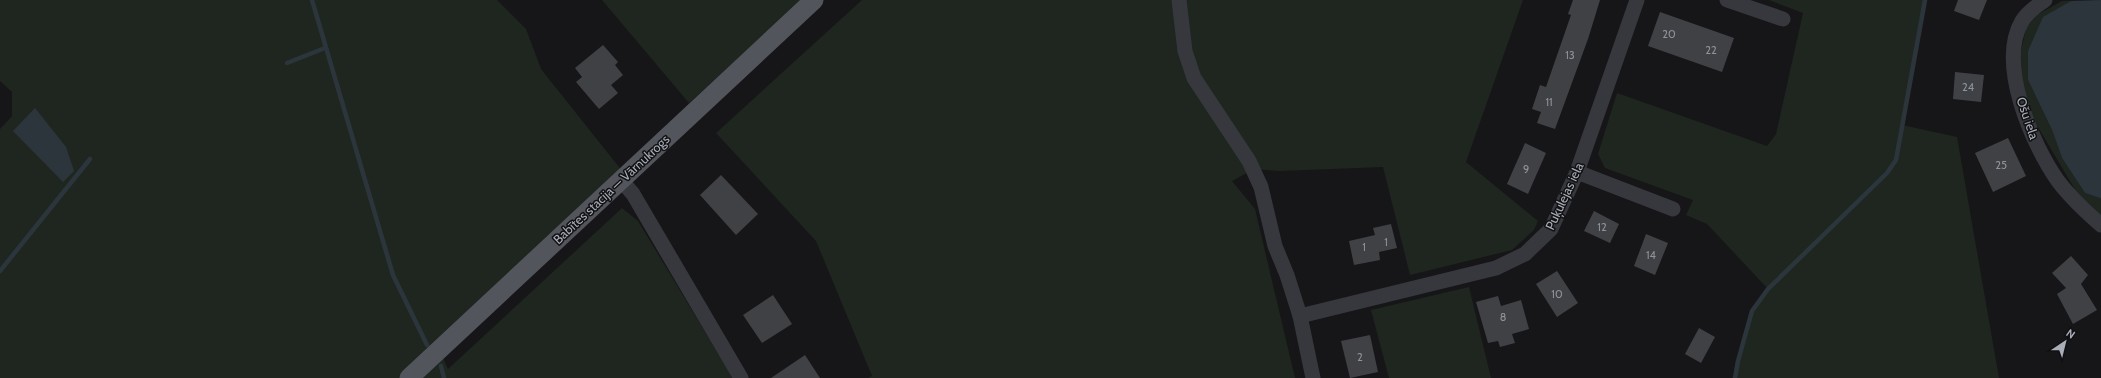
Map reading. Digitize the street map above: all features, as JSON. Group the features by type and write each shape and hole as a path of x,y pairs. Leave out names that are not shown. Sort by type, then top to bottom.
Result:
{"main road":[{"name":"Babītes stacija — Vārnukrogs","path":"409,378 814,0"}],"street":[{"path":"1179,0 1185,51 1194,78 1249,161 1261,187 1275,246 1287,275 1300,316 1313,378"},
{"name":"Puķulejas iela","path":"1300,316 1496,268 1525,254 1551,228 1577,172 1637,0"},
{"path":"1727,0 1784,19"},
{"name":"Ošu iela","path":"2045,0 2023,20 2014,43 2013,66 2024,111 2040,152 2059,182 2101,225"},
{"path":"1577,172 1672,209"},
{"path":"621,180 633,194 741,378"}],"shaded area":[{"path":"0,0 497,0 526,29 541,69 623,172 436,343 448,369 622,208 638,221 733,378 0,378 0,129 12,116 12,92 0,81"},
{"path":"602,0 802,0 689,103"},
{"path":"862,0 1523,0 1466,162 1538,221 1534,230 1512,250 1410,275 1383,167 1279,171 1254,169 1232,181 1255,209 1295,378 868,378 872,376 816,241 716,133"},
{"path":"1769,0 1925,0 1902,125 1957,137 1999,378 1735,378 1738,361 1752,311 1768,289 1707,224 1686,215 1693,200 1605,168 1598,154 1617,93 1767,146 1776,134 1803,13"},
{"path":"2101,0 2071,1 2028,51 2028,80 2052,130 2062,158 2085,193 2101,198 2101,218 2083,203 2032,117 2018,64 2028,20 2062,1"},
{"path":"2101,0 2100,198 2085,193 2062,158 2052,130 2028,80 2028,51 2043,17 2071,1"},
{"path":"35,108 66,147 74,171 63,182 13,131"},
{"path":"1469,287 1491,378 1389,378 1371,310"}],"building":[{"path":"1573,0 1600,0 1588,39 1555,129 1537,123 1541,112 1532,109 1540,85 1546,87 1571,15 1568,14"},
{"path":"1958,0 1987,0 1979,20 1954,11"},
{"path":"1660,12 1734,38 1722,72 1648,46"},
{"path":"603,45 618,62 615,65 623,75 611,85 618,93 599,109 576,82 582,77 575,68"},
{"path":"1955,72 1984,75 1981,102 1953,99"},
{"path":"2008,138 2026,176 1993,192 1975,153"},
{"path":"1525,143 1546,153 1528,194 1507,184"},
{"path":"721,175 758,214 736,235 700,195"},
{"path":"1594,211 1619,224 1610,243 1584,231"},
{"path":"1391,224 1397,248 1379,252 1380,260 1354,265 1349,241 1375,235 1373,228"},
{"path":"1646,234 1668,243 1655,275 1634,266"},
{"path":"2071,256 2088,275 2081,284 2097,310 2073,324 2057,294 2066,288 2052,273"},
{"path":"1557,271 1578,303 1557,317 1536,284"},
{"path":"773,295 792,324 762,343 743,315"},
{"path":"1498,296 1501,306 1521,300 1529,329 1512,334 1515,343 1500,347 1498,341 1488,343 1476,302"},
{"path":"1699,328 1715,337 1701,363 1685,354"},
{"path":"1370,335 1378,372 1350,378 1341,341"},
{"path":"805,355 820,378 771,378"}],"waterway":[{"path":"312,0 393,275 427,345"},
{"path":"1735,378 1738,361 1752,311 1768,289 1887,173 1896,160 1925,0"},
{"path":"287,63 325,48"},
{"path":"0,271 90,159"},
{"path":"441,366 444,378"}]}
